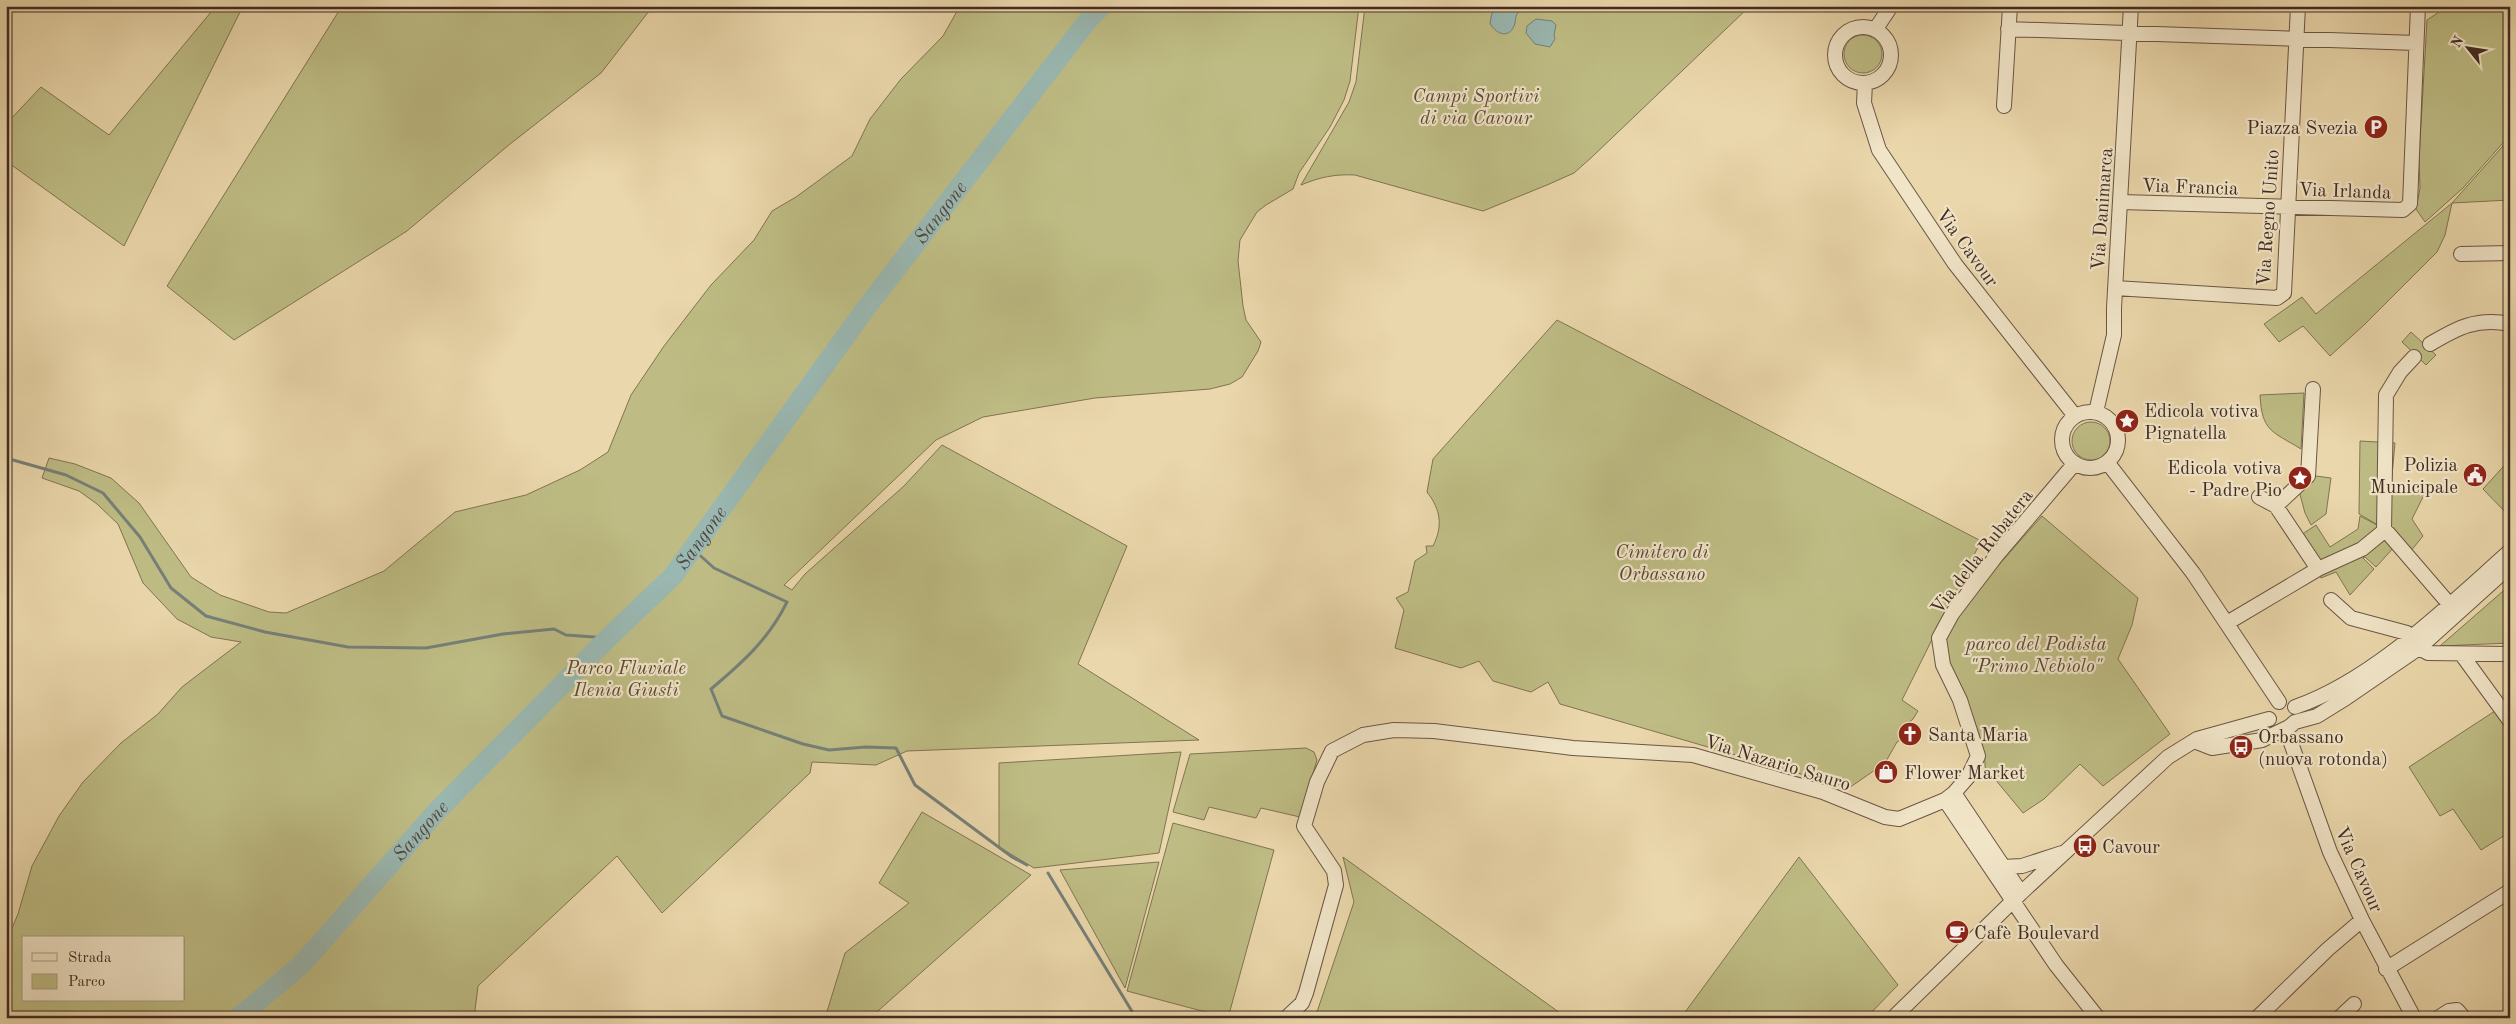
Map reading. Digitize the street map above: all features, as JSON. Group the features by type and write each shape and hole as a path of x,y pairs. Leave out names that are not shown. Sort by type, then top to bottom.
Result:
{"street":[{"path":"1875,30 1891,6"},
{"path":"2004,106 2010,6"},
{"name":"Via Danimarca","path":"2096,412 2114,335 2130,6"},
{"name":"Via Regno Unito","path":"2115,288 2277,298 2284,293 2298,6"},
{"name":"Via Irlanda","path":"2288,207 2403,210 2410,204 2418,6"},
{"path":"1866,27 1875,30 1888,42 1891,60 1882,76 1865,83 1847,78 1836,63 1835,54 1842,37 1849,31 1866,27"},
{"path":"2008,29 2416,44"},
{"name":"Via Cavour","path":"1865,83 1864,103 1879,150 1955,264 2075,416"},
{"name":"Via Francia","path":"2121,202 2288,207"},
{"path":"2461,254 2510,254"},
{"path":"2430,344 2462,326 2497,321 2510,324"},
{"path":"2227,624 2318,569 2362,549 2384,531 2386,395 2400,372 2414,357"},
{"path":"2276,506 2308,476 2313,389"},
{"path":"2096,412 2111,422 2116,430 2117,448 2107,462 2091,468 2075,463 2064,449 2062,440 2068,423 2075,416 2096,412"},
{"path":"2107,462 2193,573 2227,624 2273,710 2276,727 2290,726"},
{"name":"Via della Rubatera","path":"1948,795 1968,777 1978,756 1960,700 1943,665 1939,638 1952,614 1997,555 2075,463"},
{"path":"2259,497 2276,506 2318,569"},
{"path":"2388,533 2450,605"},
{"path":"2294,707 2318,699 2415,643 2450,605 2510,551"},
{"path":"2194,741 2212,748 2262,740 2316,716 2331,707 2415,643 2510,566"},
{"path":"2331,600 2351,618 2402,630 2415,643 2436,654 2510,654"},
{"path":"2462,655 2510,721"},
{"path":"1893,1018 2065,852 2168,758 2194,741 2273,710 2288,702 2294,707 2297,714 2290,726"},
{"path":"2168,758 2175,744 2188,732 2273,710"},
{"name":"Via Cavour","path":"2290,726 2330,852 2386,969 2414,1018"},
{"name":"Via Nazario Sauro","path":"1286,1018 1302,1002 1306,993 1336,885 1334,871 1304,826 1317,782 1332,751 1363,735 1394,730 1434,730 1573,748 1693,755 1823,792 1885,817 1899,819 1948,795"},
{"path":"1948,795 2003,867 2017,898"},
{"path":"1948,795 2017,898 2056,965 2098,1018"},
{"path":"2003,867 2022,866 2065,852"},
{"path":"2386,969 2510,891"},
{"path":"2257,1018 2328,949 2362,920"},
{"path":"2339,1018 2354,1004"},
{"path":"2438,1018 2449,1011 2457,1010 2464,1018"}],"green space":[{"path":"216,6 243,6 124,246 6,161 6,124 41,87 109,135"},
{"path":"342,6 653,6 601,73 510,144 407,231 234,340 167,286"},
{"name":"Parco Fluviale Ilenia Giusti","path":"960,6 1359,6 1350,81 1344,100 1330,127 1299,173 1293,189 1257,212 1240,240 1238,261 1243,306 1246,320 1261,342 1258,351 1242,377 1230,384 1210,389 1095,398 983,417 936,440 784,585 792,590 805,574 904,486 942,445 1127,546 1078,664 1199,740 907,751 876,765 812,762 810,773 662,913 617,856 478,986 474,1018 6,1018 6,942 18,914 32,866 59,816 83,782 121,743 158,714 182,687 241,642 211,637 177,619 143,583 118,524 97,504 79,491 42,478 49,458 75,464 111,478 139,503 191,577 220,595 269,612 286,613 384,571 455,512 526,495 580,470 608,452 631,395 664,346 711,285 754,240 772,211 796,197 852,156 870,119 901,79 943,36"},
{"name":"Campi Sportivi di via Cavour","path":"1365,6 1750,6 1574,173 1483,211 1355,175 1328,177 1301,185 1349,102 1356,82"},
{"path":"2448,6 2510,6 2510,135 2463,188 2425,222 2416,209 2420,188 2419,159 2427,20"},
{"path":"1863,35 1876,41 1882,54 1876,67 1863,73 1850,67 1844,54 1850,41"},
{"path":"2510,138 2510,200 2452,203"},
{"path":"2452,203 2445,235 2437,252 2330,356 2303,326 2279,342 2264,324 2302,297 2316,314"},
{"name":"Cimitero di Orbassano","path":"1557,320 1981,541 1902,700 1918,711 1913,719 1900,730 1905,737 1897,742 1885,763 1849,788 1560,704 1548,682 1531,692 1493,681 1479,661 1461,668 1395,648 1404,610 1396,598 1408,592 1415,561 1427,553 1426,546 1433,546 1438,532 1438,512 1427,492 1433,459"},
{"path":"2411,332 2436,355 2426,365 2402,342"},
{"path":"2304,393 2301,449 2276,434 2266,424 2263,417 2260,395"},
{"path":"2091,422 2098,423 2104,428 2109,434 2109,448 2104,454 2098,459 2091,460 2084,459 2078,454 2073,448 2072,441 2073,434 2078,428 2084,423"},
{"path":"2360,441 2395,443 2390,498 2393,490 2425,493 2412,519 2423,536 2410,552 2395,546 2376,567 2365,557 2363,558 2374,569 2350,595 2336,572 2321,578 2298,537 2316,525 2330,547 2358,529 2360,516 2390,532 2359,514"},
{"path":"2510,459 2510,517 2483,489"},
{"path":"2316,476 2331,478 2326,514 2311,525 2305,513 2299,491"},
{"name":"parco del Podista \"Primo Nebiolo\"","path":"2042,516 2138,598 2132,625 2118,659 2170,734 2103,786 2080,764 2044,799 2023,813 1985,767 1985,758 1977,728 1945,653 1945,640 1950,629 1973,596"},
{"path":"2510,585 2510,643 2440,646"},
{"path":"2495,711 2510,732 2510,832 2481,850 2453,809 2440,816 2409,767"},
{"path":"1306,748 1314,752 1317,760 1300,817 1261,808 1256,818 1209,807 1204,820 1173,812 1190,754"},
{"path":"1181,752 1159,853 1034,868 999,847 999,763"},
{"path":"922,812 1031,875 870,1018 825,1018 845,953 909,903 879,883"},
{"path":"1173,823 1274,850 1228,1018 1127,991"},
{"path":"1343,857 1567,1018 1312,1018 1317,1012 1354,902"},
{"path":"1799,857 1898,985 1866,1018 1736,1018 1729,1011 1724,1018 1686,1018 1683,1015"},
{"path":"1159,862 1125,988 1060,870"}],"water":[{"path":"1497,6 1535,6 1519,12 1516,15 1515,24 1511,30 1508,33 1502,34 1495,30 1490,23 1492,13 1497,10"},
{"path":"1536,19 1552,21 1556,25 1555,39 1550,47 1535,44 1526,33 1527,26"}],"waterway":[{"name":"Sangone","path":"238,1018 301,965 439,809 608,638 673,576 866,308 1089,19 1102,6"},
{"path":"6,458 66,475 103,493 140,537 171,588 206,616 265,632 348,647 426,648 503,634 554,629 566,635 608,638"},
{"path":"693,549 714,568 787,602 772,628 754,650 711,689 722,716 803,744 829,750 866,747 896,748 915,785 1012,857 1027,865"},
{"path":"1048,873 1136,1018"}],"place":[{"name":"Piazza Svezia","path":"2376,127"},
{"name":"Edicola votiva Pignatella","path":"2127,421"},
{"name":"Polizia Municipale","path":"2475,475"},
{"name":"Edicola votiva - Padre Pio","path":"2300,478"},
{"name":"Santa Maria","path":"1910,734"},
{"name":"Orbassano (nuova rotonda)","path":"2241,747"},
{"name":"Flower Market","path":"1886,772"},
{"name":"Cavour","path":"2085,846"},
{"name":"Cafè Boulevard","path":"1957,932"}]}
